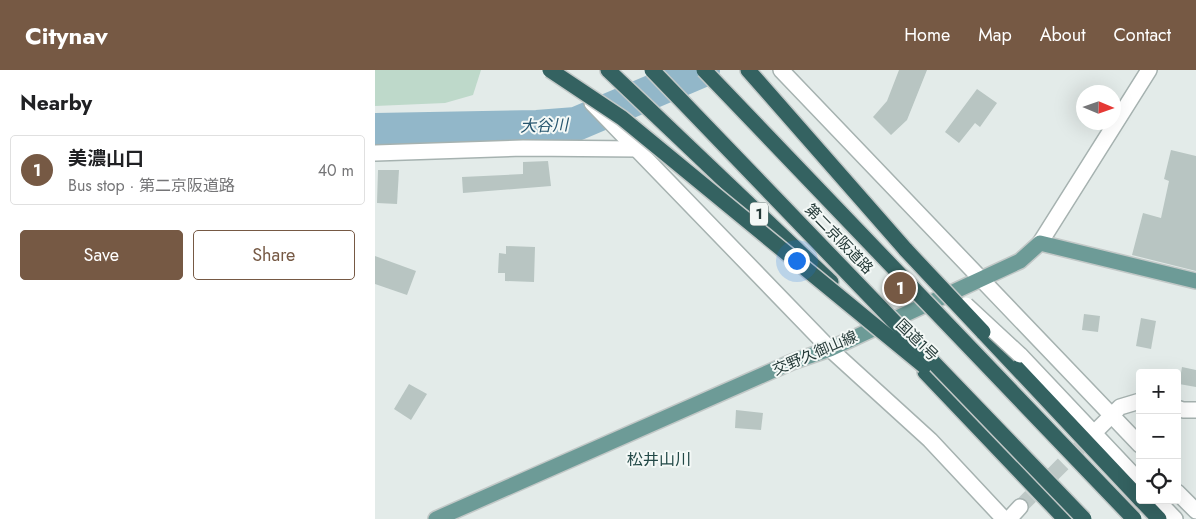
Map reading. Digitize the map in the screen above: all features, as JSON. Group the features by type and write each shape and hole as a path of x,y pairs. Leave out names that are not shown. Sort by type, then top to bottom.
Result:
{"highway":[{"path":"550,70 622,118 978,409"},
{"name":"第二京阪道路","path":"652,70 1084,519"},
{"name":"第二京阪道路","path":"704,70 1134,519"},
{"path":"748,70 906,250 1136,496"},
{"name":"国道1号","path":"610,73 925,372 1065,519"},
{"path":"1144,504 1159,519"}],"main road":[{"name":"交野久御山線","path":"436,519 791,362 830,349 1020,261 1040,243"},
{"path":"1040,243 1196,281"}],"street":[{"path":"559,70 639,149 830,349 930,440 1004,519"},
{"path":"781,70 1136,441"},
{"path":"1040,243 1149,70"},
{"path":"375,153 523,148 639,149"},
{"path":"906,250 1020,355 1136,478"},
{"path":"1099,428 1120,408 1136,402"},
{"path":"1181,409 1196,410"},
{"path":"1181,496 1196,511"},
{"path":"1161,504 1175,519"},
{"path":"1009,519 1020,507"}],"green space":[{"path":"375,70 481,70 473,95 445,103 375,106"}],"building":[{"path":"899,70 927,70 907,120 891,135 873,117 887,101"},
{"path":"977,89 997,103 980,127 975,123 959,143 945,132"},
{"path":"1171,150 1196,156 1196,271 1132,255 1143,213 1161,218 1169,181 1164,179"},
{"path":"548,161 551,186 463,193 462,177 523,174 523,162"},
{"path":"378,170 399,170 397,204 377,203"},
{"path":"506,246 535,247 534,282 505,281 505,273 498,273 499,253 506,254"},
{"path":"375,256 416,271 407,295 375,284"},
{"path":"1084,314 1100,316 1098,332 1082,330"},
{"path":"1141,318 1156,321 1151,349 1136,346"},
{"path":"1182,367 1196,370 1196,387 1181,384"},
{"path":"409,384 427,394 411,420 394,409"},
{"path":"736,410 763,413 761,430 735,428"}],"waterway":[{"name":"大谷川","path":"375,130 537,127 576,124 703,70"}],"tunnel":[{"path":"1020,507 1095,432"}],"place":[{"name":"美濃山口","path":"900,288"}],"district":[{"name":"松井山川","path":"659,459"}]}
